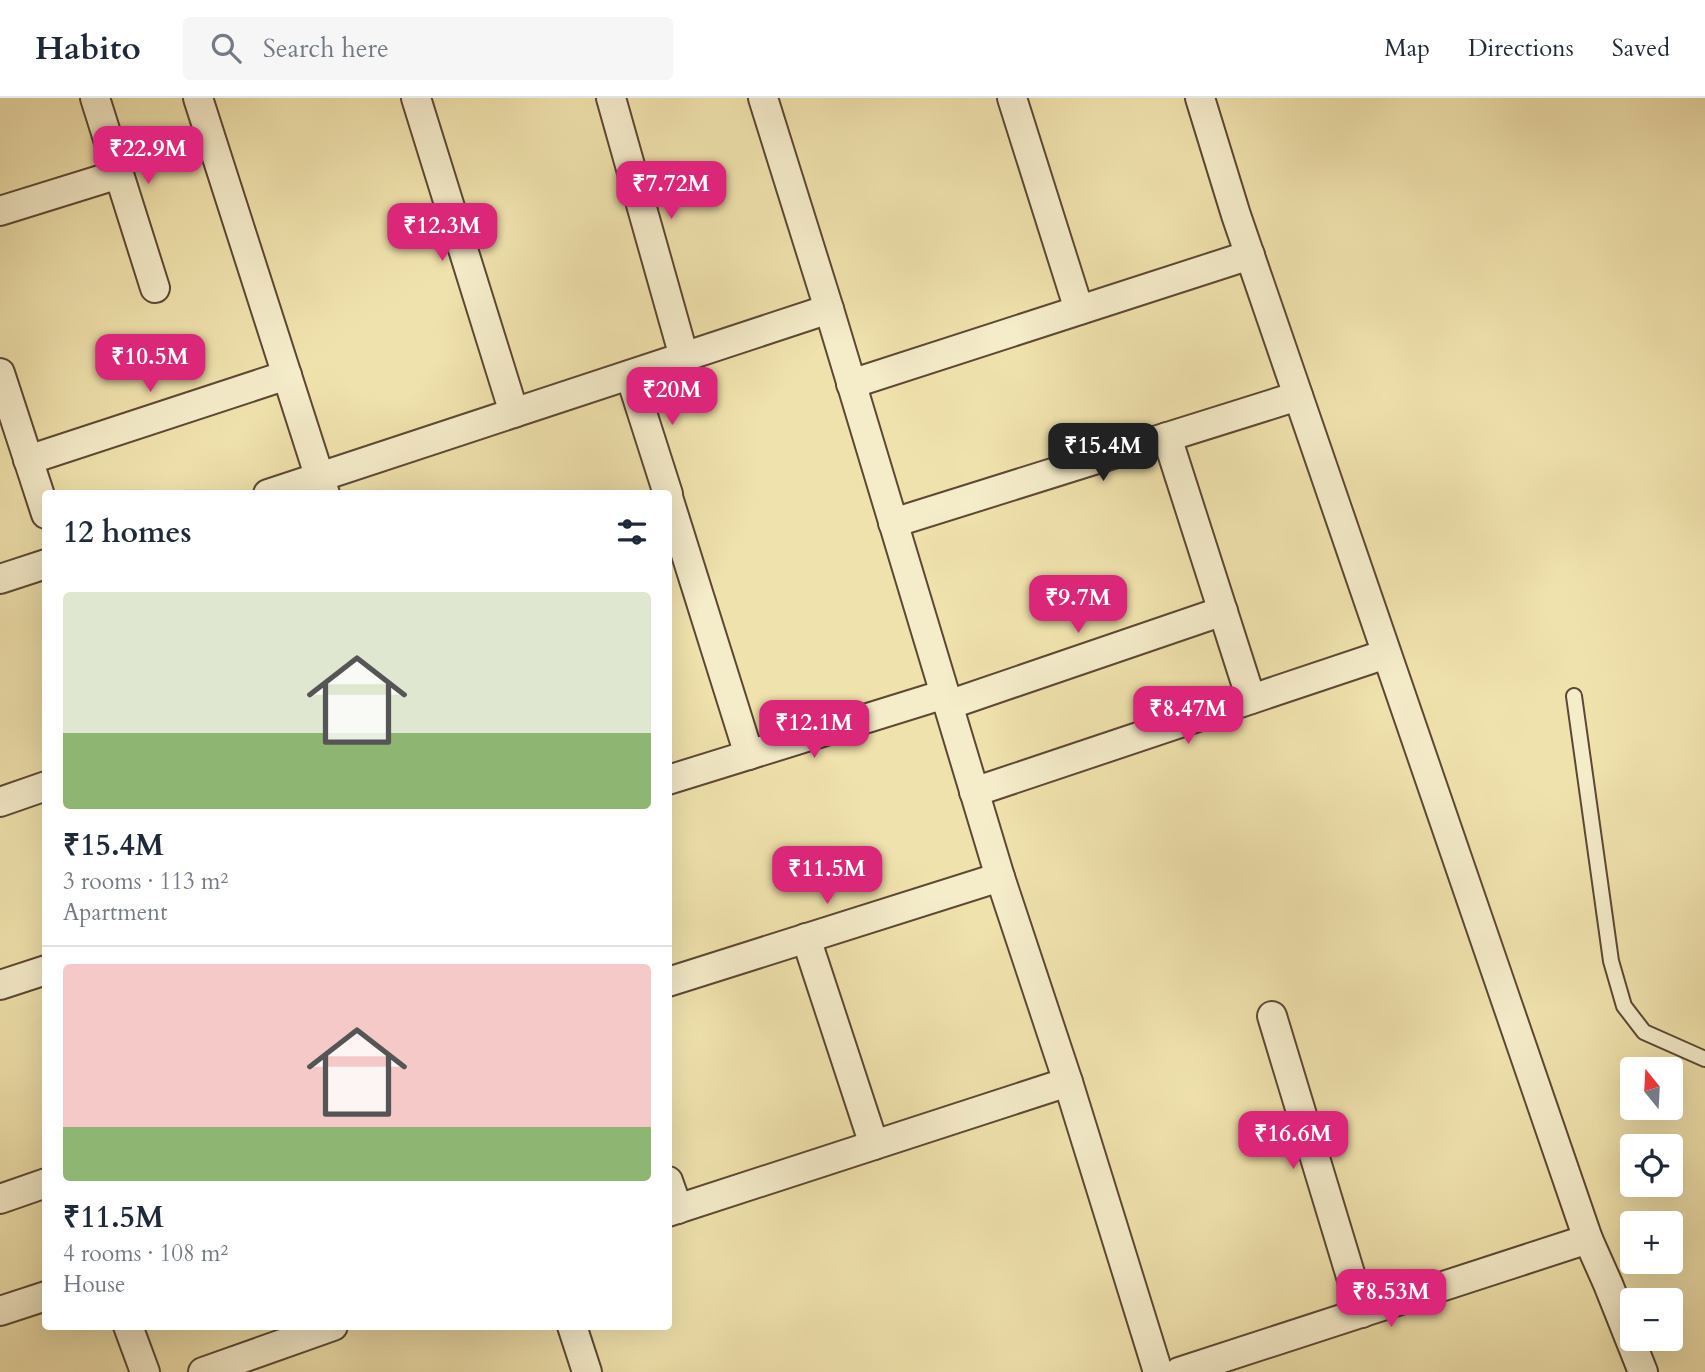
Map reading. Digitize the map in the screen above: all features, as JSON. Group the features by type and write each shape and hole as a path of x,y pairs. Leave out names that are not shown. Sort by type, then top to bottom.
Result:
{"street":[{"path":"95,98 155,288"},
{"path":"198,98 322,485"},
{"path":"416,98 514,413"},
{"path":"611,98 684,357"},
{"path":"762,98 829,309 1000,877 1068,1082 1158,1372"},
{"path":"1012,98 1079,310"},
{"path":"1200,98 1236,215 1588,1239 1643,1372"},
{"path":"0,211 119,174"},
{"path":"851,384 1250,255"},
{"path":"292,490 322,485 514,413 829,309"},
{"path":"0,373 42,502"},
{"path":"28,460 287,375"},
{"path":"630,375 666,490"},
{"path":"893,523 1298,396"},
{"path":"1167,437 1251,699"},
{"path":"672,521 680,574 749,755"},
{"path":"0,579 42,565"},
{"path":"672,779 947,700 1223,611"},
{"path":"974,792 1386,653"},
{"path":"0,802 42,787"},
{"path":"672,981 1000,877"},
{"path":"806,938 874,1145"},
{"path":"0,985 42,971"},
{"path":"1272,1016 1362,1313"},
{"path":"673,1210 1068,1082"},
{"path":"0,1199 42,1184"},
{"path":"1179,1372 1588,1239"},
{"path":"0,1311 42,1297"},
{"path":"129,1330 145,1372"},
{"path":"203,1372 322,1330"},
{"path":"573,1330 587,1372"}],"lane":[{"path":"1574,696 1611,961 1623,1006 1644,1032 1705,1059"}]}
